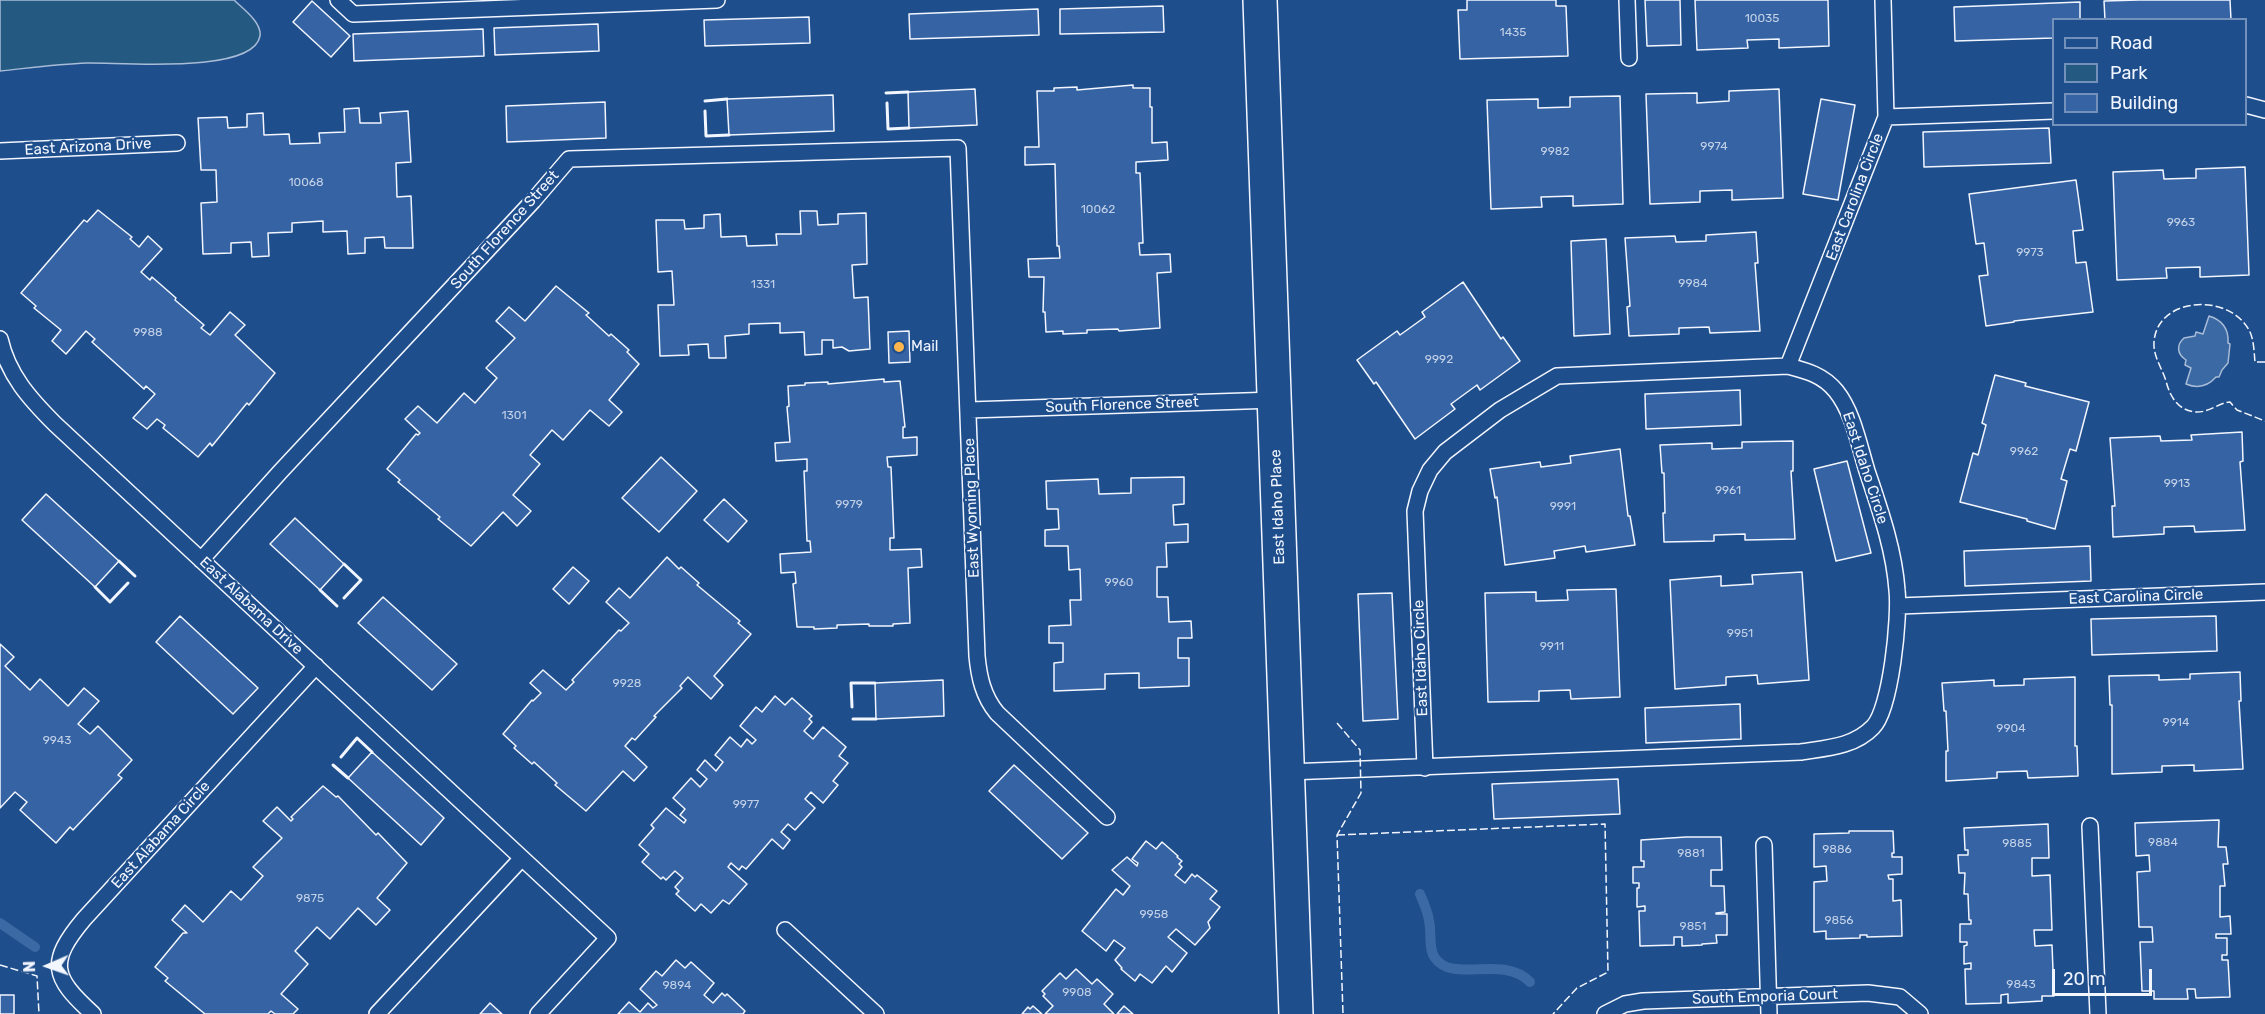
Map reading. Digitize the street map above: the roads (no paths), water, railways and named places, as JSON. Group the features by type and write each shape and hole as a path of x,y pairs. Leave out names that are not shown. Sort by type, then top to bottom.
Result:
{"street":[{"name":"East Idaho Place","path":"1260,0 1296,1014"}],"lane":[{"path":"338,0 353,14 717,0"},
{"path":"1627,0 1629,58"},
{"path":"1883,0 1886,117"},
{"path":"2247,105 2265,110"},
{"name":"East Carolina Circle","path":"1788,366 1886,117 2052,111"},
{"name":"East Arizona Drive","path":"0,151 177,143"},
{"name":"South Florence Street","path":"201,560 533,201 569,159 958,148"},
{"name":"East Wyoming Place","path":"958,148 977,656 985,694 990,705 1006,723 1107,817"},
{"name":"East Alabama Drive","path":"0,339 7,364 16,381 55,424 608,938 538,1014"},
{"name":"East Idaho Circle","path":"1288,772 1425,768 1801,752 1840,746 1857,740 1874,727 1887,695 1899,606 1891,547 1854,426 1836,391 1822,377 1788,366 1557,376 1500,410 1444,452 1430,470 1420,491 1415,511 1425,768"},
{"name":"South Florence Street","path":"969,411 1275,400"},
{"name":"East Carolina Circle","path":"1899,606 2265,592"},
{"name":"East Alabama Circle","path":"93,1014 71,992 58,969 61,953 66,943 84,919 316,666"},
{"path":"2090,826 2098,1014"},
{"path":"1764,845 1769,1014"},
{"path":"377,1014 522,858"},
{"path":"785,930 876,1014"},
{"name":"South Emporia Court","path":"1605,1014 1625,1004 1644,1001 1880,994 1905,1000 1920,1014"}],"waterway":[{"path":"1420,894 1430,925 1433,954 1443,965 1466,970 1506,970 1519,974 1530,982"},
{"path":"0,923 35,947"}],"place":[{"name":"Mail","path":"899,347"}]}
